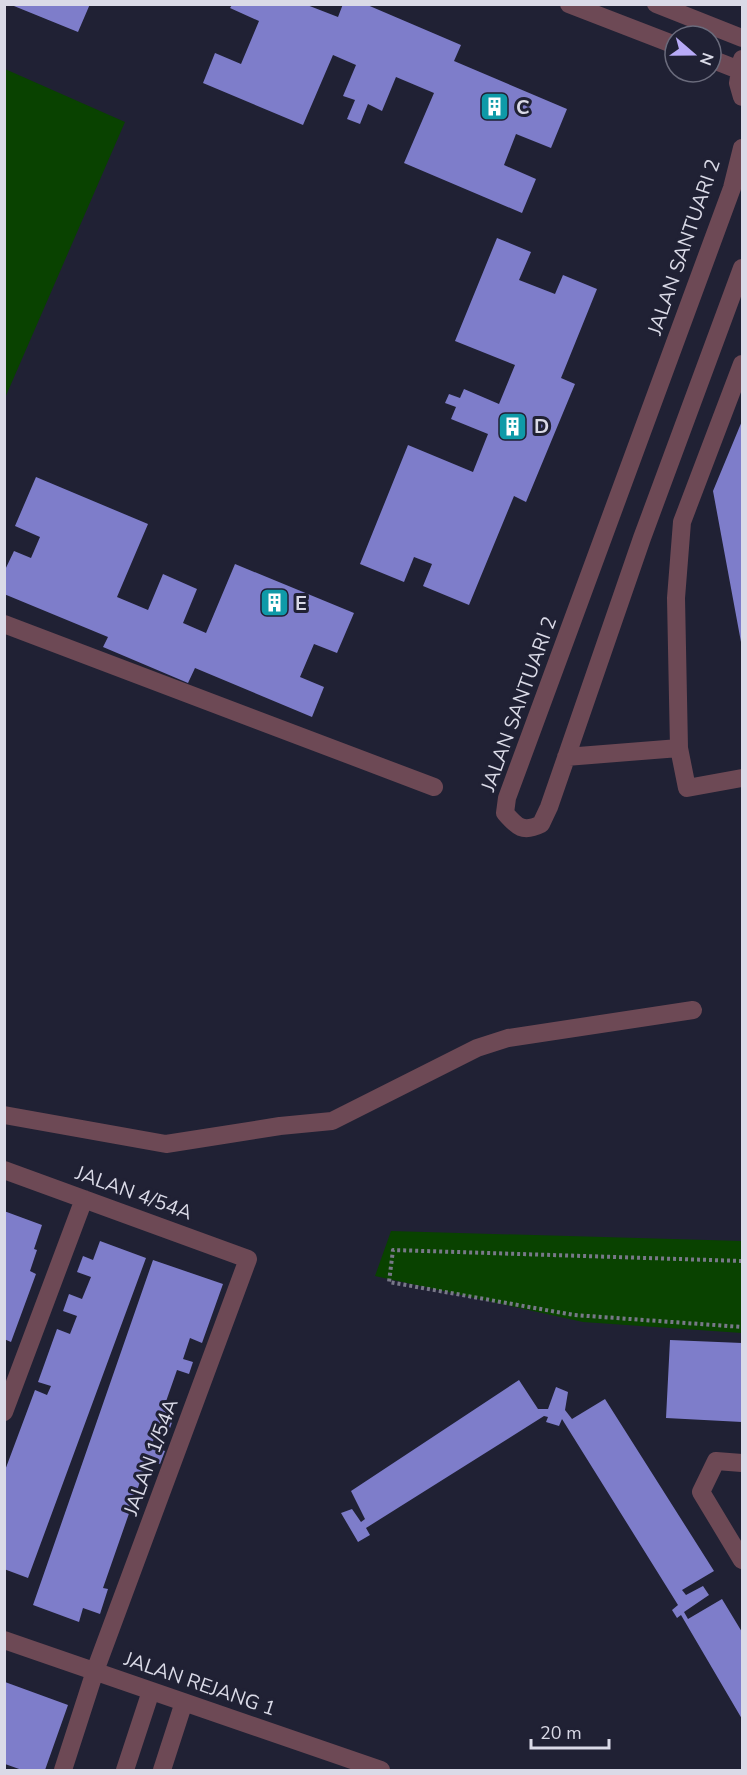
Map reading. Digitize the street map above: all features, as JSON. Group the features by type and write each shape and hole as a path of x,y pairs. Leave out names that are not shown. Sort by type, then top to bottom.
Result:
{"street":[{"path":"569,4 663,40"},
{"path":"656,4 742,38"},
{"path":"723,61 741,65 738,83 742,97"},
{"name":"JALAN SANTUARI 2","path":"742,148 732,188 507,798 504,813 516,826 531,829 542,824 642,538 742,268"},
{"path":"742,364 682,522 676,598 680,748 687,788 742,778"},
{"path":"4,624 434,787"},
{"path":"566,757 680,748"},
{"path":"4,1115 166,1144 280,1126 332,1121 477,1048 508,1038 693,1010"},
{"name":"JALAN 4/54A","path":"4,1170 248,1259"},
{"path":"4,1412 84,1199"},
{"name":"JALAN 1/54A","path":"63,1770 95,1671 248,1259"},
{"path":"742,1463 716,1461 701,1491 742,1560"},
{"name":"JALAN REJANG 1","path":"4,1640 381,1770"},
{"path":"125,1770 151,1691"},
{"path":"162,1770 184,1702"}],"path":[{"path":"742,1261 393,1250 389,1282 574,1315 742,1327"}],"green space":[{"path":"4,69 125,122 5,398"},
{"path":"391,1231 742,1241 742,1333 583,1322 375,1276"}],"building":[{"path":"9,4 90,4 78,32"},
{"name":"C","path":"343,4 365,4 461,45 454,61 567,109 551,148 516,134 504,165 536,179 522,213 404,163 434,93 396,77 382,111 368,104 360,124 347,119 355,100 343,96 356,65 333,55 303,125 203,83 215,53 241,64 259,21 230,8 232,5 307,5 338,17"},
{"name":"D","path":"497,238 531,252 519,280 555,294 563,275 597,289 561,378 575,384 526,502 514,496 469,605 423,586 432,564 414,557 404,582 360,564 408,445 473,472 488,434 451,419 456,407 445,403 449,394 460,398 464,389 499,404 515,365 455,341"},
{"path":"742,421 742,642 741,642 713,491"},
{"name":"E","path":"36,477 148,524 117,597 148,610 163,574 197,589 183,623 206,633 235,564 354,613 337,653 314,644 300,677 324,687 312,717 195,668 188,683 103,647 108,637 4,594 4,572 14,551 31,558 40,537 15,526"},
{"path":"4,1211 42,1225 30,1271 36,1274 11,1342 4,1339"},
{"path":"100,1241 146,1258 28,1578 4,1569 4,1473 35,1390 47,1395 51,1386 38,1382 57,1329 70,1334 77,1316 63,1311 69,1294 82,1299 91,1277 77,1272 83,1256 93,1260"},
{"path":"153,1260 223,1284 202,1343 190,1338 183,1359 193,1362 189,1374 177,1370 163,1410 175,1414 169,1431 158,1427 151,1447 165,1451 160,1464 148,1459 103,1588 108,1589 100,1614 83,1608 79,1622 33,1605"},
{"path":"670,1340 742,1343 742,1422 666,1418"},
{"path":"519,1380 538,1409 548,1409 556,1387 568,1392 565,1410 572,1419 605,1399 714,1571 682,1590 686,1595 703,1586 709,1595 684,1612 688,1619 722,1599 742,1632 742,1719 681,1615 677,1618 672,1610 678,1605 562,1419 559,1426 546,1422 548,1417 544,1416 366,1528 370,1535 358,1542 341,1513 352,1509 361,1522 365,1519 351,1491"},
{"path":"5,1682 68,1705 45,1770 22,1770 5,1764"}],"place":[{"name":"C","path":"495,107"},
{"name":"D","path":"513,426"},
{"name":"E","path":"274,603"}]}
